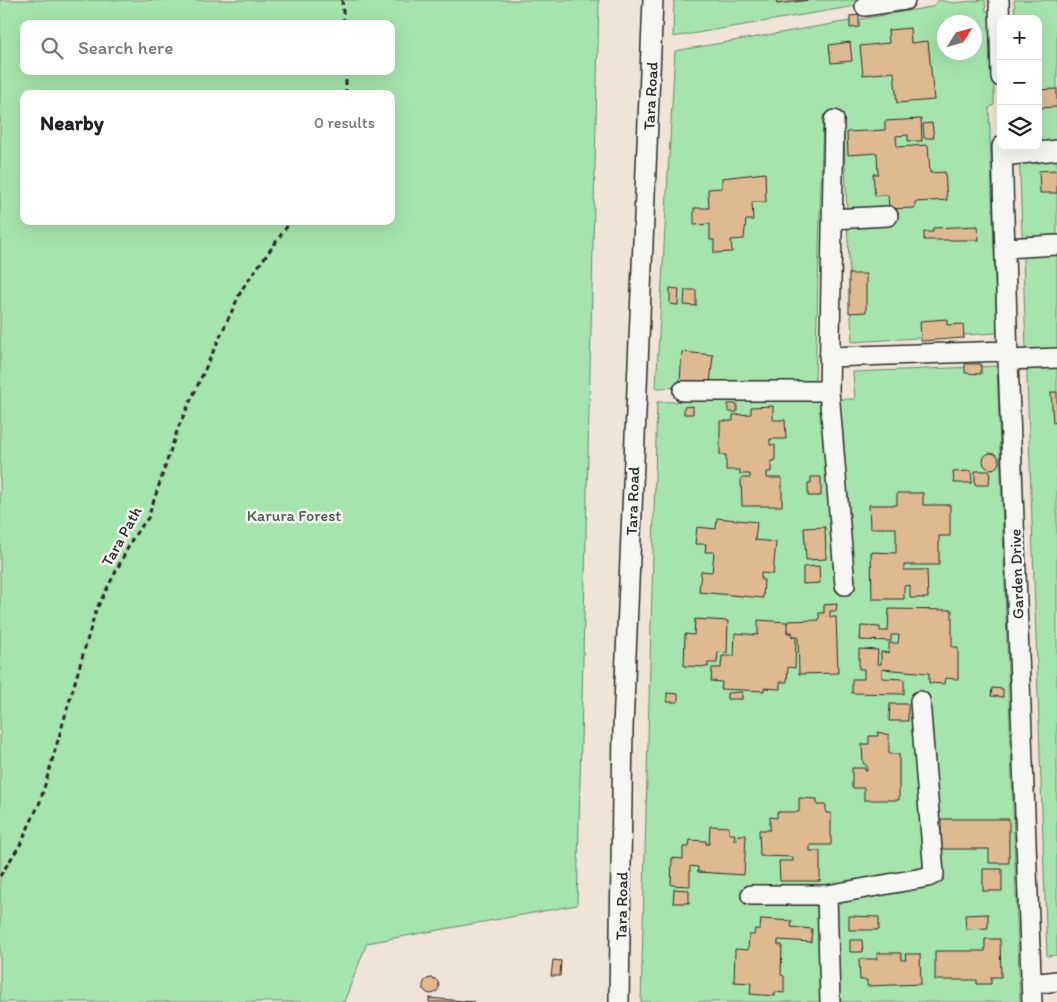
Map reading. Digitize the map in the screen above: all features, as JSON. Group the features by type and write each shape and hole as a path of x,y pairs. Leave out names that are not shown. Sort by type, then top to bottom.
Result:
{"street":[{"name":"Tara Road","path":"620,1002 623,728 653,0"},
{"path":"865,6 905,0"},
{"path":"999,0 1001,60"},
{"path":"834,120 829,391 845,585"},
{"path":"1002,151 1057,150"},
{"name":"Garden Drive","path":"1002,151 1007,356 1032,993"},
{"path":"832,219 888,216"},
{"path":"1005,248 1057,244"},
{"path":"829,358 1007,356 1057,358"},
{"path":"683,391 829,391"},
{"path":"751,895 827,895 928,877 934,874 920,701"},
{"path":"827,895 830,1002"},
{"path":"1032,993 1057,981"}],"path":[{"path":"342,0 344,20"},
{"path":"346,75 346,90"},
{"name":"Tara Path","path":"0,876 20,845 40,802 96,610 134,536 148,518 178,428 242,289 288,225"}],"green space":[{"name":"Karura Forest","path":"0,0 599,0 577,905 367,943 344,1002 0,1002"},
{"path":"674,0 891,0 673,37"},
{"path":"939,0 953,3 985,0 986,11 994,13 994,105 989,108 997,333 852,342 843,113 823,115 815,381 656,388 675,51 931,7"},
{"path":"1014,0 1057,0 1057,955 1047,956 1019,150 1042,150 1042,15 1015,15"},
{"path":"997,366 1020,1002 641,1002 657,402 855,399 853,372"}],"building":[{"path":"776,0 810,0 777,4"},
{"path":"859,15 859,27 850,28 850,16"},
{"path":"910,28 911,43 928,41 934,100 897,103 894,72 863,75 860,46 889,43 888,30"},
{"path":"850,42 852,61 831,63 829,45"},
{"path":"1057,89 1057,107 1042,108 1042,90"},
{"path":"921,119 922,141 908,141 908,135 896,136 897,147 928,145 930,173 945,172 947,200 915,202 915,208 889,209 888,195 875,196 873,174 878,174 877,153 848,155 847,132 885,130 885,121"},
{"path":"932,123 934,138 924,138 923,124"},
{"path":"1057,170 1057,193 1040,193 1039,171"},
{"path":"765,173 766,202 752,202 753,220 746,220 744,239 731,240 732,252 714,253 714,240 710,240 710,224 694,225 694,208 709,208 708,189 722,188 722,178"},
{"path":"978,226 979,240 924,240 924,232 933,232 933,228"},
{"path":"849,274 866,274 866,312 849,313"},
{"path":"670,288 679,289 678,305 670,304"},
{"path":"685,290 696,290 696,306 684,305"},
{"path":"947,319 947,325 963,324 964,338 921,341 920,321"},
{"path":"682,352 713,355 710,384 680,381"},
{"path":"965,364 981,364 981,374 965,373"},
{"path":"1051,392 1057,392 1057,422 1053,423"},
{"path":"728,404 737,404 737,412 728,412"},
{"path":"693,406 693,414 684,414 684,407"},
{"path":"773,406 773,420 785,420 786,439 770,439 770,445 775,445 775,461 771,461 771,472 767,472 767,478 782,478 782,506 742,506 741,478 750,478 750,474 740,474 740,470 726,470 726,455 720,455 720,421 733,421 733,415 751,414 751,407"},
{"path":"991,453 999,461 991,469 983,461"},
{"path":"971,471 972,483 954,483 953,472"},
{"path":"975,471 990,471 989,485 975,485"},
{"path":"811,477 821,477 821,496 808,496 808,483 811,483"},
{"path":"897,493 923,493 923,505 950,505 950,536 939,536 939,565 904,565 904,570 927,570 928,598 910,598 910,585 904,586 904,599 872,599 871,552 896,553 896,528 870,528 869,505 897,505"},
{"path":"717,518 757,522 755,540 776,542 773,574 761,573 761,580 764,580 763,598 699,592 701,571 712,572 714,552 705,552 706,544 695,544 697,527 716,529"},
{"path":"825,527 826,559 806,560 804,528"},
{"path":"819,566 820,583 803,584 803,567"},
{"path":"837,604 836,611 830,611 830,617 836,617 838,673 799,674 798,636 792,636 792,632 788,632 788,621 819,620 819,613 824,613 824,605"},
{"path":"889,609 952,610 952,647 958,647 958,679 945,678 944,684 929,683 929,673 882,669 882,678 904,679 904,694 852,693 852,679 864,679 864,669 859,669 859,649 878,650 877,664 881,664 881,652 889,653 889,643 898,643 899,635 891,635 891,641 860,640 861,626 880,627 880,631 888,631"},
{"path":"695,619 728,621 727,653 718,652 717,663 708,663 708,667 684,666 685,634 694,635"},
{"path":"758,620 787,622 787,633 792,633 792,637 796,637 795,668 788,667 787,682 780,682 780,689 764,688 764,691 721,689 722,682 711,681 712,668 721,668 722,656 734,656 735,633 758,635"},
{"path":"992,688 1003,689 1003,697 991,696"},
{"path":"742,692 742,699 727,699 727,693"},
{"path":"667,693 678,694 678,702 667,702"},
{"path":"890,704 908,704 908,721 889,721"},
{"path":"878,732 889,735 889,754 899,754 899,800 864,800 864,788 852,788 852,768 865,768 865,771 867,771 867,766 863,763 862,744 869,744 869,736 878,736"},
{"path":"799,798 817,799 817,805 826,805 826,813 831,813 831,845 810,845 810,851 820,851 820,881 780,881 779,861 793,861 793,857 760,856 759,830 770,830 770,817 777,818 777,812 799,812"},
{"path":"941,819 1009,819 1009,863 989,863 989,849 941,849"},
{"path":"710,826 729,827 729,834 735,834 734,840 737,840 738,835 746,835 744,875 698,872 698,867 690,866 690,886 671,885 672,858 683,859 683,847 689,847 690,840 706,841 706,844 709,844"},
{"path":"983,869 1002,869 1002,891 983,891"},
{"path":"674,889 689,890 689,903 673,903"},
{"path":"988,914 988,928 966,929 965,915"},
{"path":"849,916 879,917 879,930 849,930"},
{"path":"761,919 792,921 791,927 812,929 811,942 778,940 778,945 782,945 781,975 784,976 784,993 775,992 775,996 750,994 751,983 734,982 735,949 748,950 749,935 754,935 755,929 760,929"},
{"path":"985,939 1000,939 1001,977 991,977 991,984 977,984 977,980 935,980 935,951 985,951"},
{"path":"850,940 862,940 863,952 850,952"},
{"path":"877,953 901,953 901,960 906,960 905,954 920,954 921,984 867,986 867,980 860,980 859,959 877,959"},
{"path":"553,960 561,961 560,976 551,976"},
{"path":"431,978 437,980 439,986 437,992 431,994 425,992 423,986 425,980"},
{"path":"429,998 475,1002 429,1002"}]}
